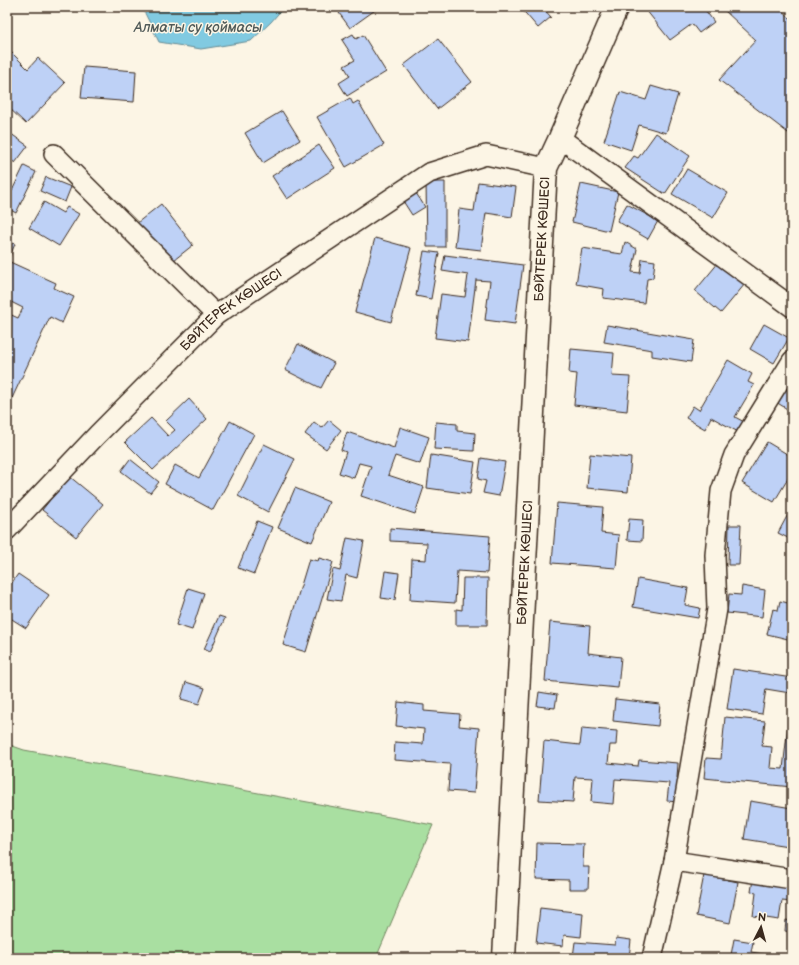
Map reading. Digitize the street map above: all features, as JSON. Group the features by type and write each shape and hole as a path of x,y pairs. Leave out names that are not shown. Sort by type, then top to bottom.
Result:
{"street":[{"name":"БӘЙТЕРЕК КӨШЕСІ","path":"504,958 546,168 617,7"},
{"path":"560,138 792,307"},
{"path":"54,154 216,315"},
{"name":"БӘЙТЕРЕК КӨШЕСІ","path":"7,530 97,435 216,315 429,173 486,155 546,168"},
{"path":"652,958 674,861 717,609 715,555 721,491 734,455 792,361"},
{"path":"674,861 792,879"}],"green space":[{"path":"7,744 24,750 433,825 376,958 7,958"}],"water":[{"name":"Алматы су қоймасы","path":"142,7 284,7 251,41 201,49 159,42"}],"building":[{"path":"346,7 378,8 350,28 339,13"},
{"path":"520,7 542,7 551,17 538,28"},
{"path":"650,7 703,7 714,22 699,33 692,24 670,40 646,10"},
{"path":"727,7 778,7 792,20 792,136 719,80 756,40 724,10"},
{"path":"353,34 356,39 363,35 386,72 347,96 339,83 350,76 344,66 355,60 342,40"},
{"path":"438,39 472,82 437,109 404,65"},
{"path":"11,52 28,69 38,58 65,83 26,124 7,106 7,57"},
{"path":"84,67 136,71 134,102 81,98"},
{"path":"651,86 678,94 666,133 639,125 631,150 604,141 620,92 646,100"},
{"path":"350,98 353,104 358,101 384,145 346,167 317,117"},
{"path":"282,111 300,140 263,163 245,133"},
{"path":"7,131 28,146 15,163 7,157"},
{"path":"656,133 690,156 665,194 625,168 634,156 638,158"},
{"path":"319,145 335,168 287,199 272,176"},
{"path":"24,166 36,172 16,213 7,208 7,201"},
{"path":"687,169 728,193 713,218 672,194"},
{"path":"46,177 71,187 65,202 40,191"},
{"path":"426,182 445,182 445,247 427,247"},
{"path":"478,182 516,187 512,217 486,213 481,250 455,247 459,209 474,211"},
{"path":"581,184 618,192 609,231 572,222"},
{"path":"416,193 425,207 412,215 403,201"},
{"path":"44,202 63,213 67,207 79,214 59,246 29,228"},
{"path":"161,204 193,245 169,264 137,223"},
{"path":"627,204 658,221 648,239 617,221"},
{"path":"375,238 411,248 391,322 355,312"},
{"path":"7,241 15,244 7,263"},
{"path":"625,242 637,249 632,272 640,273 642,259 655,261 653,278 647,279 644,303 603,298 604,289 576,284 582,248 622,254"},
{"path":"424,251 439,253 431,299 416,296"},
{"path":"445,255 523,265 515,324 485,320 490,281 476,280 468,342 435,338 441,294 465,297 468,275 442,271"},
{"path":"10,262 56,283 54,288 74,297 62,323 50,317 7,409 7,313 18,318 23,308 7,300 7,268"},
{"path":"719,262 745,284 721,313 695,291"},
{"path":"764,324 789,338 774,363 750,349"},
{"path":"607,325 694,340 691,362 652,356 652,350 604,342"},
{"path":"298,344 334,363 321,388 285,370"},
{"path":"571,349 614,353 612,376 630,377 627,411 574,405 577,374 569,373"},
{"path":"728,360 752,374 748,382 754,385 735,417 746,423 740,433 711,417 705,429 686,418 693,406 699,410"},
{"path":"786,386 792,389 792,412 776,402"},
{"path":"189,399 207,419 153,470 125,442 151,418 168,436 175,430 166,421"},
{"path":"329,420 341,430 326,449 305,434 314,422 322,428"},
{"path":"230,421 254,434 213,510 165,484 175,465 199,478"},
{"path":"436,422 457,424 457,431 475,433 474,451 434,449"},
{"path":"400,427 429,437 420,464 395,456 388,475 424,487 415,514 361,496 371,466 359,463 354,478 339,473 346,452 341,450 347,432 394,448"},
{"path":"767,442 792,457 792,472 774,502 742,483"},
{"path":"264,444 295,459 268,512 238,496"},
{"path":"590,454 631,458 628,492 587,488"},
{"path":"431,455 475,462 470,494 427,488"},
{"path":"481,458 505,462 499,496 483,493 486,481 478,479"},
{"path":"130,459 159,482 150,493 121,471"},
{"path":"69,476 103,504 76,537 42,510"},
{"path":"295,488 329,502 312,542 278,528"},
{"path":"557,503 603,507 601,533 619,535 616,568 552,563"},
{"path":"792,507 792,540 778,533"},
{"path":"629,519 643,520 642,541 627,540"},
{"path":"257,521 272,527 254,574 238,568"},
{"path":"729,525 741,525 739,565 728,565"},
{"path":"390,528 490,536 487,573 457,571 455,603 410,600 412,559 426,560 427,543 390,541"},
{"path":"347,538 364,541 357,578 346,575 341,601 327,599 333,569 340,571"},
{"path":"319,558 333,562 306,652 283,645 309,559 318,561"},
{"path":"385,571 399,573 395,600 381,598"},
{"path":"18,574 49,595 26,628 7,616 7,590"},
{"path":"463,578 488,578 487,625 456,625 456,609 462,610"},
{"path":"638,579 688,588 685,605 700,608 698,618 633,607"},
{"path":"742,586 765,590 762,617 727,613 729,594 741,595"},
{"path":"188,588 204,593 192,630 176,625"},
{"path":"780,601 792,604 792,640 767,634 773,609 778,610"},
{"path":"219,616 225,618 210,652 204,649"},
{"path":"550,622 590,626 588,653 621,657 618,688 545,681"},
{"path":"733,669 792,678 790,693 766,689 762,714 727,709"},
{"path":"186,682 205,688 199,704 181,699"},
{"path":"539,692 557,695 555,708 537,706"},
{"path":"615,699 660,704 658,726 613,721"},
{"path":"398,702 424,705 424,711 460,714 459,726 479,728 474,793 448,791 450,764 394,760 395,742 423,744 424,729 396,726"},
{"path":"790,708 792,708 792,787 704,778 706,758 721,759 725,717 765,721 762,746 772,747 770,768 783,769"},
{"path":"582,728 617,731 616,745 610,745 608,763 638,766 639,760 678,763 677,778 680,778 678,802 667,801 669,783 615,779 613,804 591,802 593,778 575,777 573,802 539,800 544,741 580,745"},
{"path":"750,801 792,808 792,823 788,846 744,839"},
{"path":"537,843 584,844 583,867 589,867 588,889 569,889 569,880 536,879"},
{"path":"704,875 738,882 730,923 696,916"},
{"path":"753,879 792,886 792,902 782,901 779,920 753,916 756,893 751,892"},
{"path":"540,908 583,913 581,937 564,935 563,946 536,943"},
{"path":"792,916 792,932 785,931 786,920 791,921"},
{"path":"616,938 631,940 629,958 573,957 575,942 615,945"},
{"path":"734,939 753,942 751,952 789,958 739,958 740,956 731,955"}]}
